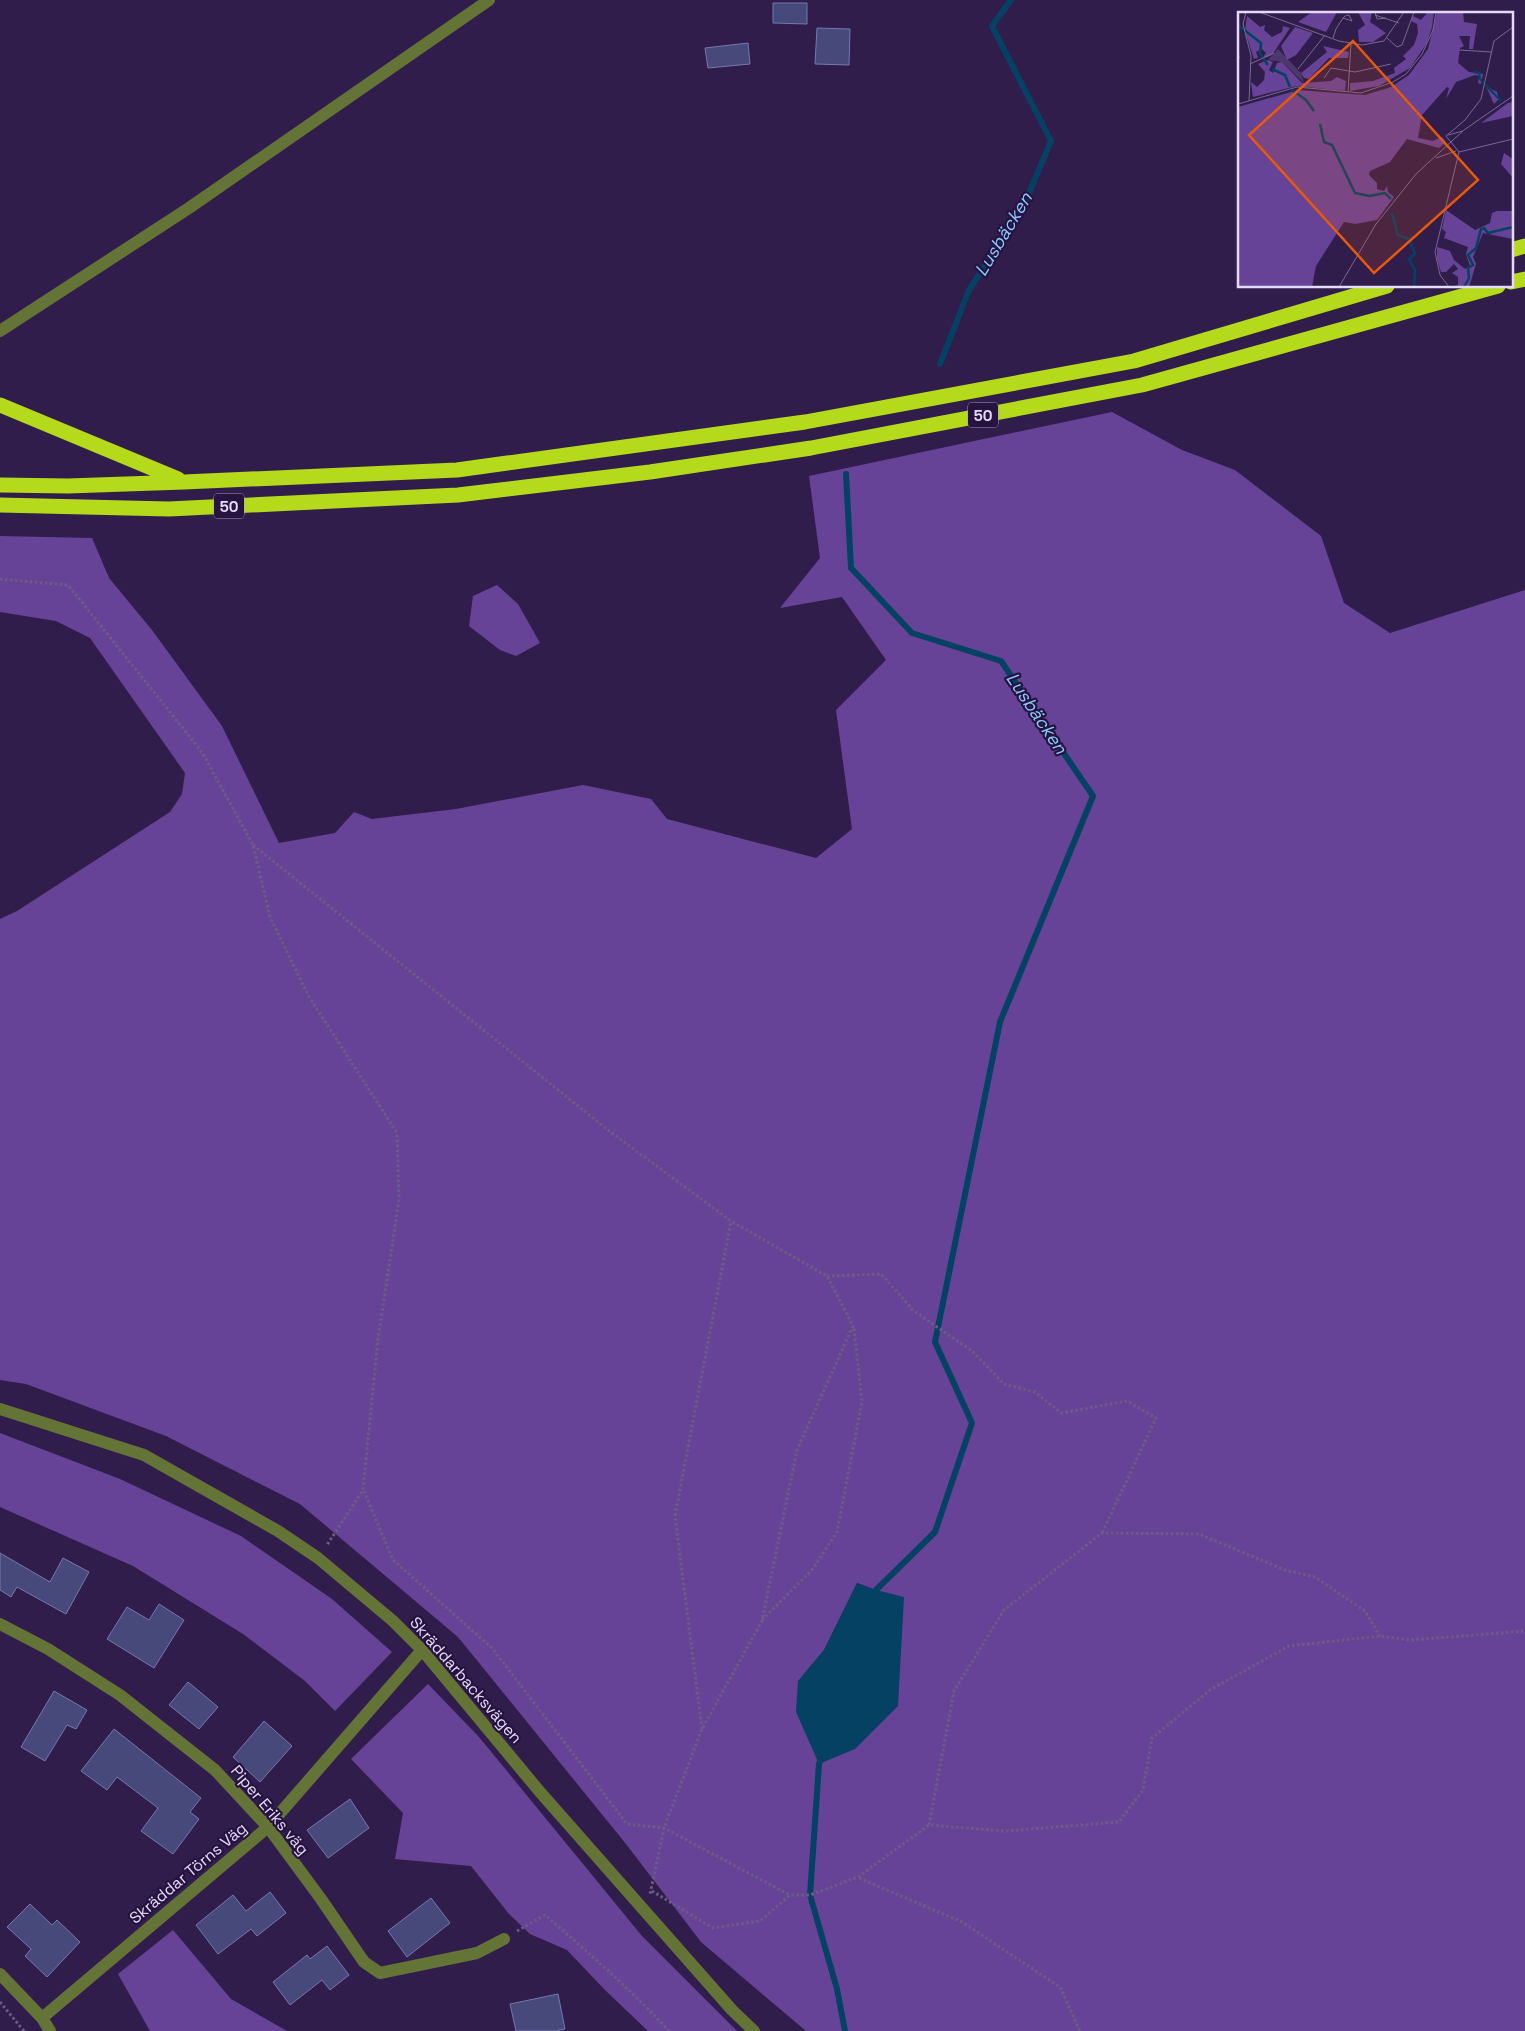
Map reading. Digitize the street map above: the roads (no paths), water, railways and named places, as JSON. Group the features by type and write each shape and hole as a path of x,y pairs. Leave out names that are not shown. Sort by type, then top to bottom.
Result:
{"highway":[{"path":"1512,250 1525,246"},
{"path":"1512,282 1525,279"},
{"name":"50","path":"0,485 184,482 457,470 805,422 1134,361 1380,288"},
{"name":"50","path":"0,505 169,509 458,495 660,471 811,448 1142,385 1491,288"},
{"path":"0,404 184,482"}],"street":[{"path":"0,330 189,208 489,0"},
{"name":"Skräddarbacksvägen","path":"0,1409 144,1454 278,1531 318,1558 393,1620 422,1650 540,1792 732,2010 754,2031"},
{"name":"Piper Eriks väg","path":"0,1624 48,1649 120,1695 215,1770 268,1827 364,1962 380,1973 478,1953 504,1939"},
{"name":"Skräddar Törns Väg","path":"42,2018 268,1827 422,1650"},
{"path":"0,1974 42,2018 50,2031"}],"water":[{"path":"857,1583 904,1597 898,1706 855,1749 819,1764 796,1712 798,1681 824,1650"}],"waterway":[{"name":"Lusbäcken","path":"940,364 969,290 1022,210 1051,141 992,26 1011,0"},
{"path":"846,474 851,568 912,633 1001,661 1093,796 1000,1022 935,1342 972,1423 935,1532 876,1590 873,1598"},
{"path":"821,1758 819,1764 810,1895 837,1989 845,2031"}]}
